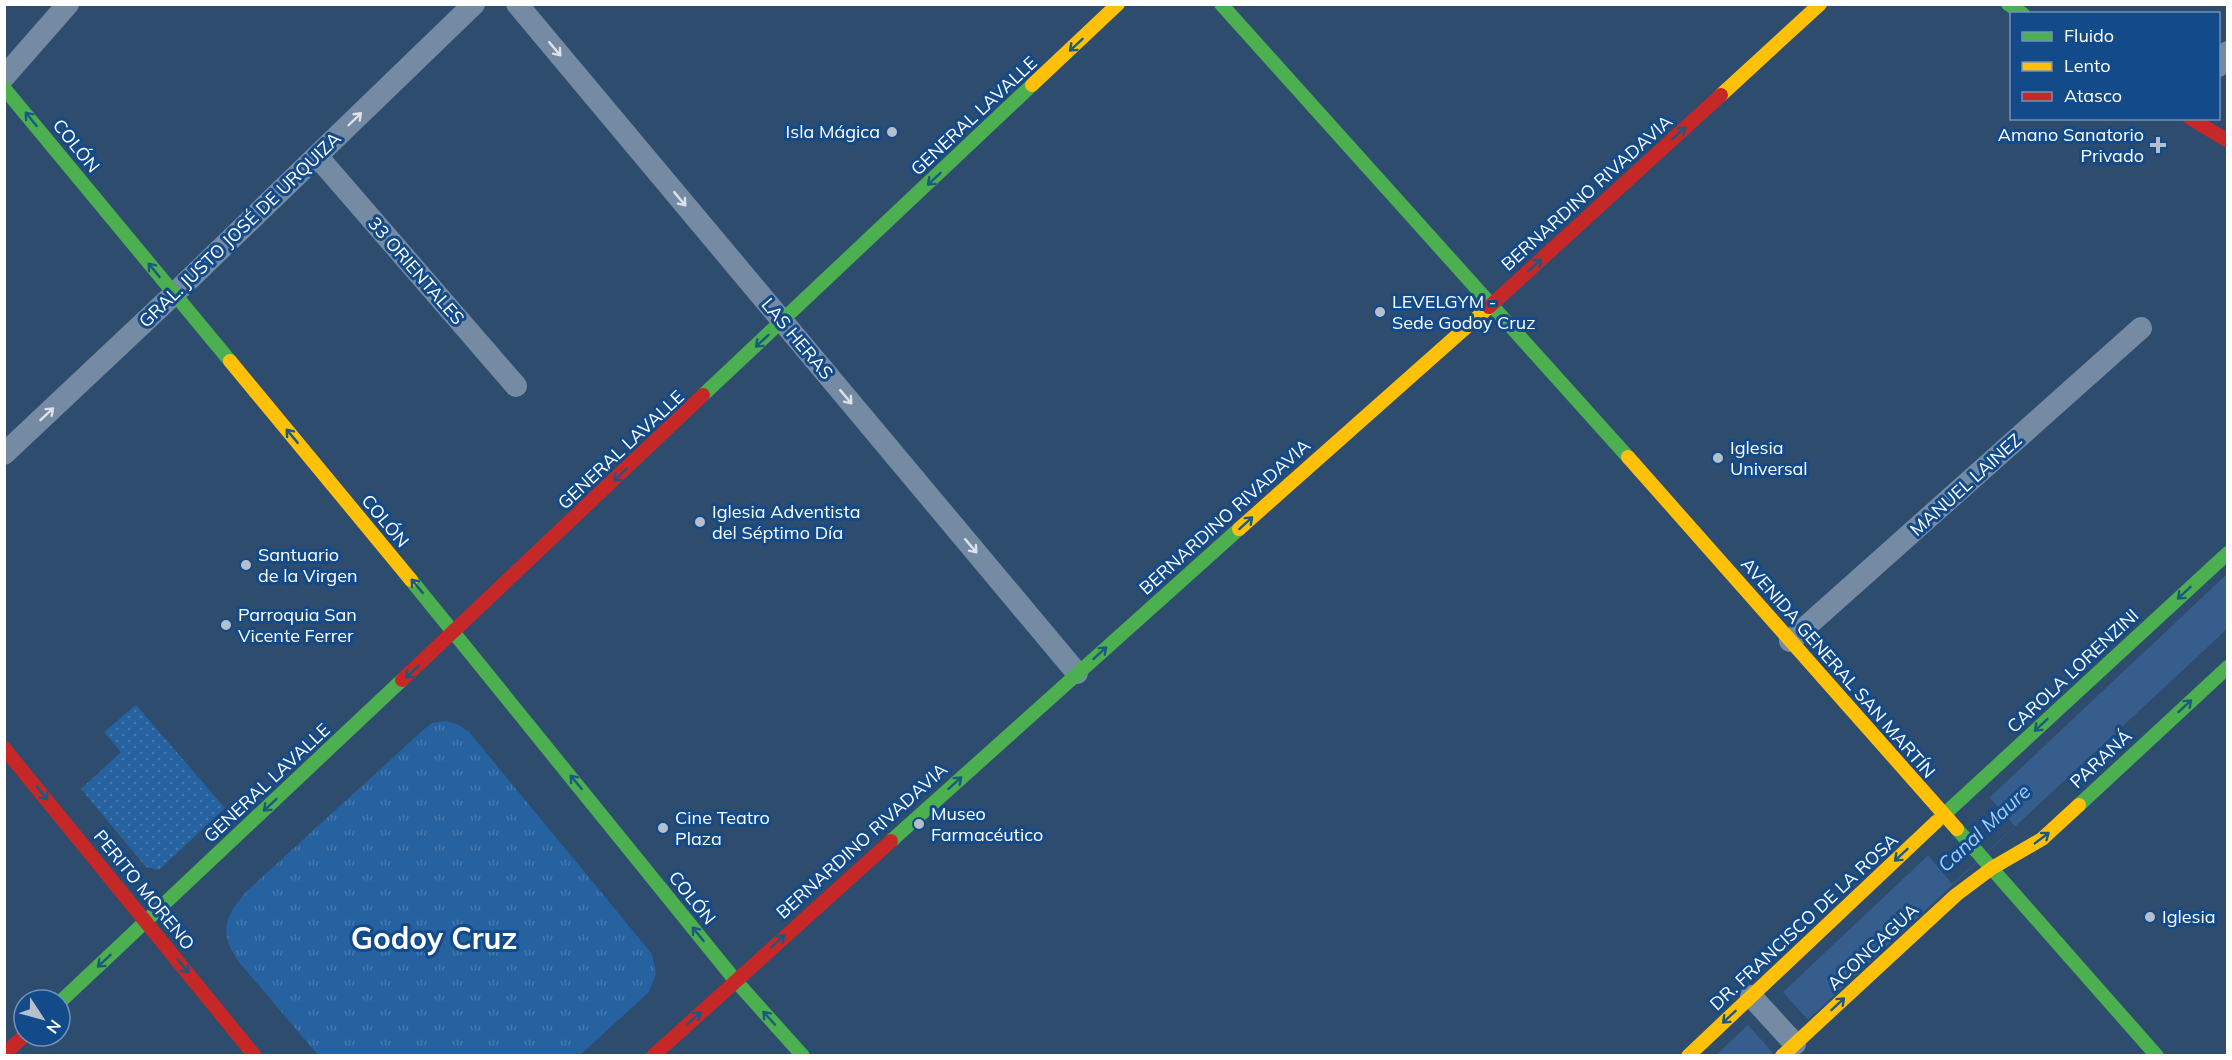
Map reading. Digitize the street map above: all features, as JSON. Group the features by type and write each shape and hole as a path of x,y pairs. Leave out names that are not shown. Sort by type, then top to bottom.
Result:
{"street":[{"path":"4,78 68,4"},
{"name":"GRAL. JUSTO JOSÉ DE URQUIZA","path":"4,454 174,294 474,4"},
{"name":"LAS HERAS","path":"517,4 1077,673"},
{"name":"GENERAL LAVALLE","path":"72,991 1119,4"},
{"name":"AVENIDA GENERAL SAN MARTÍN","path":"1221,4 1492,304 2157,1056"},
{"name":"BERNARDINO RIVADAVIA","path":"652,1056 1077,673 1492,304 1820,4"},
{"name":"COLÓN","path":"4,87 454,631 735,980 803,1056"},
{"path":"2193,120 2228,141"},
{"name":"33 ORIENTALES","path":"316,156 516,386"},
{"name":"MANUEL LAINEZ","path":"1790,641 2141,328"},
{"name":"CAROLA LORENZINI","path":"1944,815 2228,554"},
{"name":"PARANÁ","path":"1992,868 2042,839 2228,667"},
{"name":"PERITO MORENO","path":"4,748 255,1056"},
{"name":"DR. FRANCISCO DE LA ROSA","path":"1694,1054 1758,1003 1944,815"},
{"name":"ACONCAGUA","path":"1789,1045 1956,895 1992,868"},
{"path":"1758,1003 1789,1045"}],"green space":[{"path":"136,705 225,808 159,870 146,867 81,789 121,752 104,732"},
{"path":"446,721 459,725 469,732 652,954 656,974 649,992 580,1055 318,1055 238,961 228,941 226,932 229,916 248,890 423,730 432,723"}],"water":[{"name":"Canal Maure","path":"2227,574 2227,629 1770,1055 1715,1056"}],"pier":[{"path":"1989,797 2015,826 1952,884 1928,855"},
{"path":"1783,992 1808,1020 1773,1053 1748,1025"}],"traffic: fast":[{"path":"1221,4 1628,457"},
{"path":"2008,4 2020,12"},
{"path":"703,395 1032,85"},
{"path":"4,88 230,361"},
{"path":"891,841 1239,529"},
{"path":"1936,822 2228,553"},
{"path":"411,580 735,980 803,1056"},
{"path":"2079,805 2228,667"},
{"path":"72,991 402,680"},
{"path":"1957,829 2157,1056"}],"traffic: slow":[{"path":"1032,85 1118,4"},
{"path":"1721,95 1820,4"},
{"path":"1239,529 1489,307"},
{"path":"230,361 411,580"},
{"path":"1628,457 1957,829"},
{"path":"1782,1056 1956,895 1992,868 2042,839 2079,805"},
{"path":"1688,1056 1936,822"}],"traffic: jam":[{"path":"1489,307 1721,95"},
{"path":"2193,120 2228,141"},
{"path":"402,680 703,395"},
{"path":"4,748 255,1056"},
{"path":"653,1056 891,841"},
{"path":"4,1054 12,1047"}],"place":[{"name":"Isla Mágica","path":"892,132"},
{"name":"Amano Sanatorio Privado","path":"2158,145"},
{"name":"LEVELGYM - Sede Godoy Cruz","path":"1380,312"},
{"name":"Iglesia Universal","path":"1718,458"},
{"name":"Iglesia Adventista del Séptimo Día","path":"700,522"},
{"name":"Santuario de la Virgen","path":"246,565"},
{"name":"Parroquia San Vicente Ferrer","path":"226,625"},
{"name":"Museo Farmacéutico","path":"919,824"},
{"name":"Cine Teatro Plaza","path":"663,828"},
{"name":"Iglesia","path":"2150,917"}],"district":[{"name":"Godoy Cruz","path":"434,939"}]}
